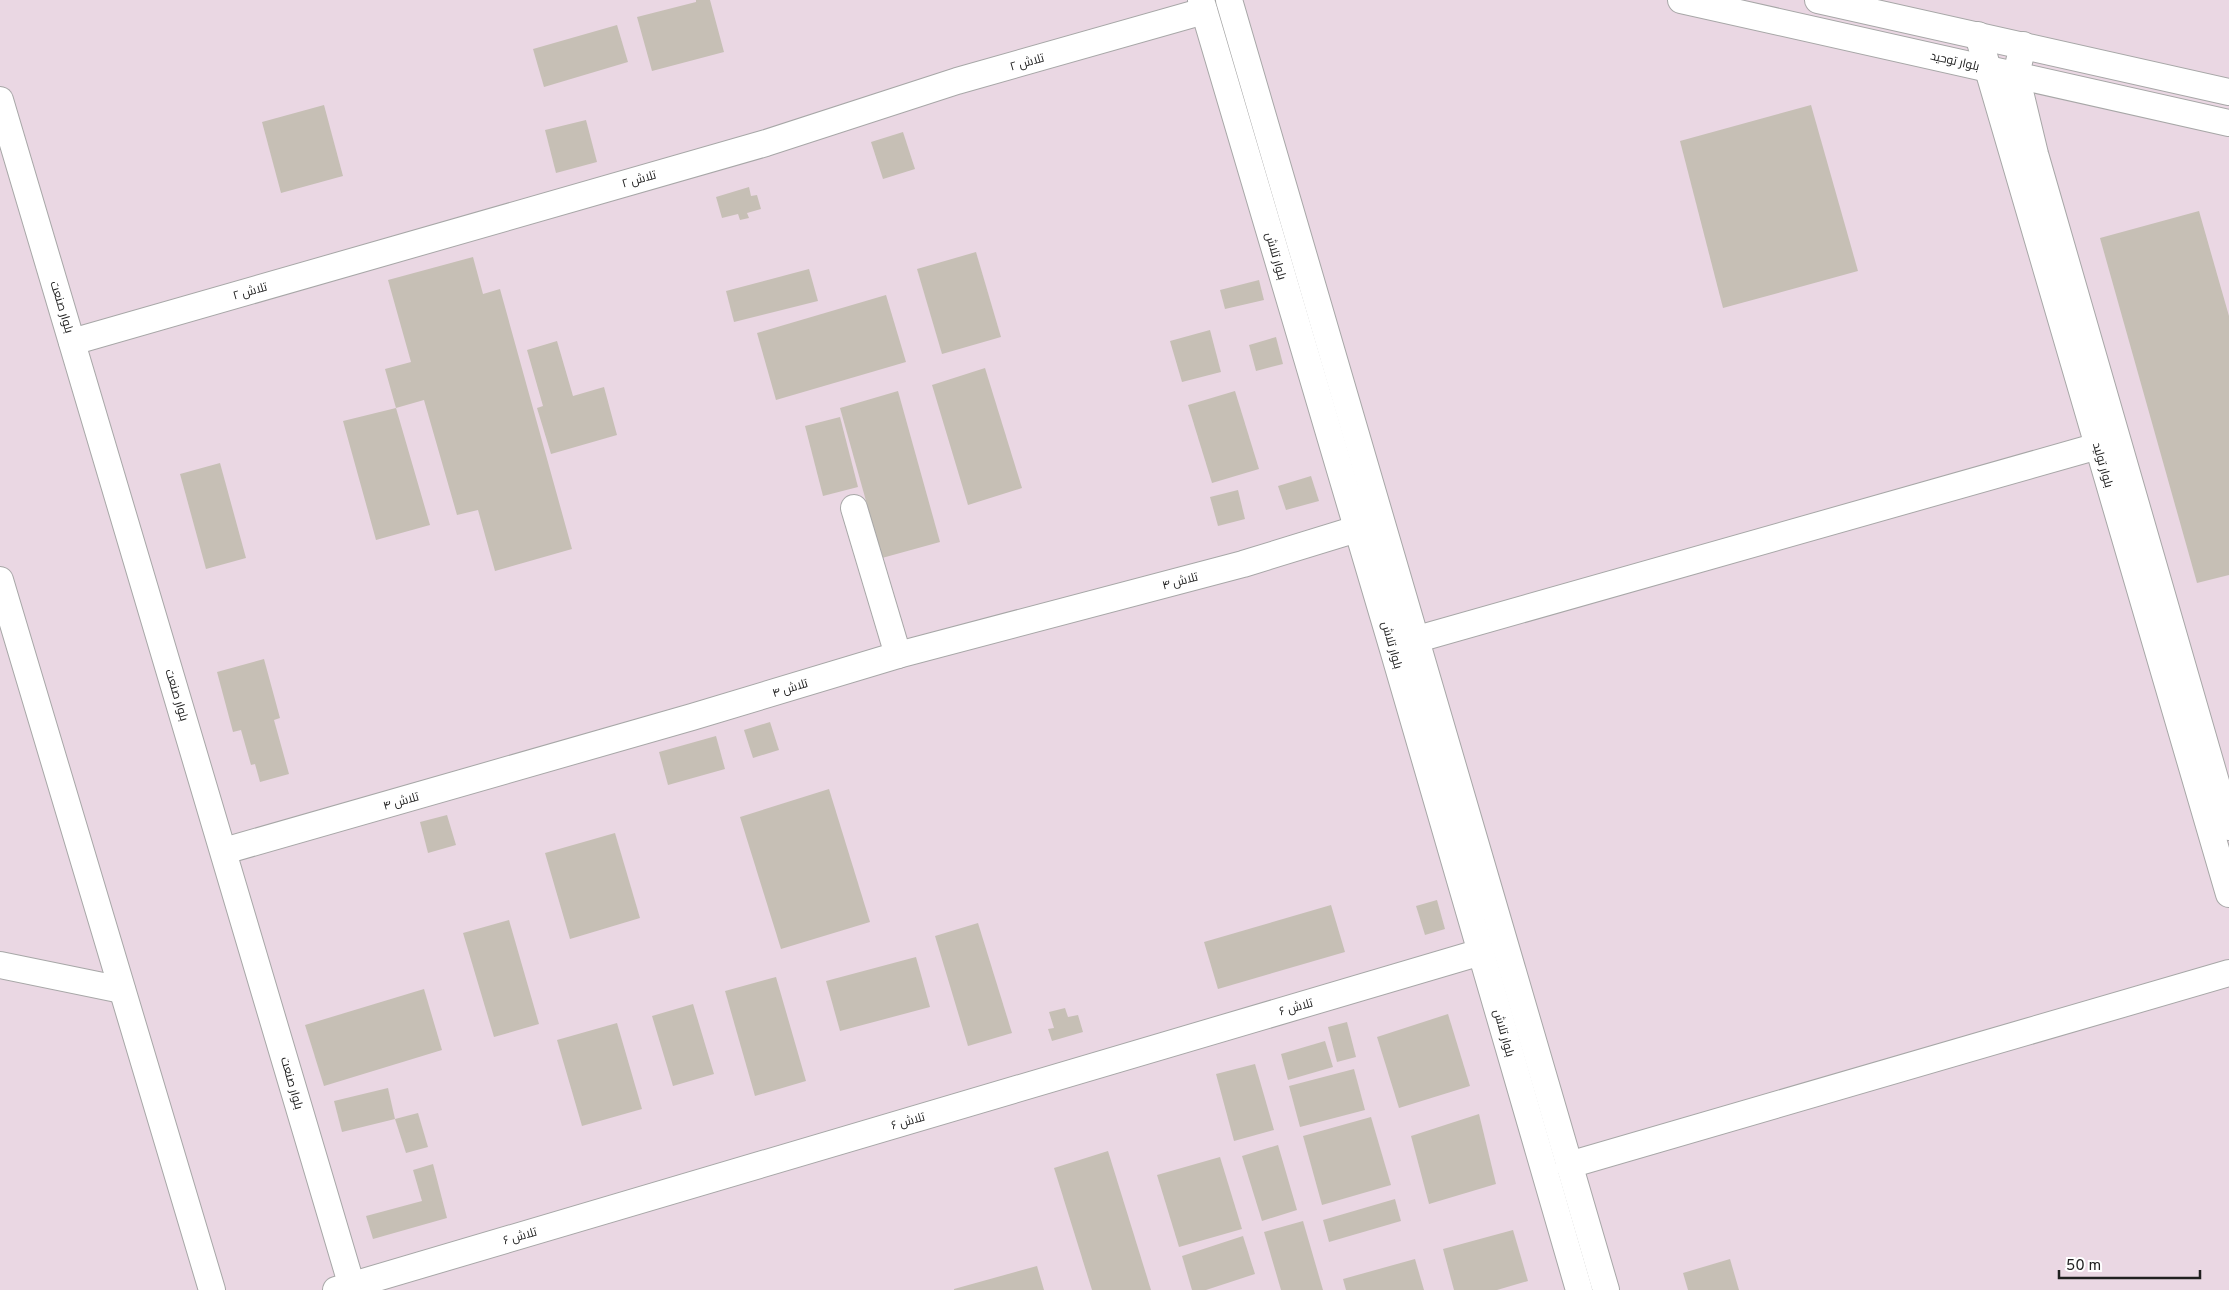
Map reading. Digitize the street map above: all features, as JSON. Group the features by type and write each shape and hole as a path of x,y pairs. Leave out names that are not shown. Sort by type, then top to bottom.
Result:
{"street":[{"name":"بلوار تلاش","path":"1229,0 1381,522 1404,643 1481,952 1579,1290"},
{"name":"بلوار توحید","path":"1681,0 2229,123"},
{"path":"1818,0 2229,92"},
{"name":"بلوار تلاش","path":"1203,6 1357,529 1404,643 1569,1165 1606,1290"},
{"name":"تلاش ۲","path":"72,342 766,144 957,81 1203,6"},
{"name":"بلوار تولید","path":"1978,35 2077,338 2172,667 2223,831 2229,894"},
{"name":"بلوار تولید","path":"2023,46 2016,75 2077,338 2098,446 2130,519"},
{"name":"بلوار صنعت","path":"0,100 224,851 346,1288"},
{"path":"1404,643 2098,446"},
{"path":"854,508 891,626 898,655"},
{"name":"تلاش ۴","path":"224,851 692,717 898,655 1243,564 1381,522"},
{"path":"0,580 212,1290"},
{"name":"تلاش ۶","path":"346,1288 1481,952"},
{"path":"0,965 122,990"},
{"path":"1569,1165 2229,972"}],"shaded area":[{"path":"0,0 2229,0 2229,1290 0,1290"}],"building":[{"path":"696,0 710,0 724,52 652,71 637,17 696,2"},
{"path":"617,25 628,62 544,87 533,49"},
{"path":"324,105 343,176 281,193 262,122"},
{"path":"1811,105 1858,271 1723,308 1680,141"},
{"path":"586,120 597,162 556,173 545,130"},
{"path":"903,132 915,169 883,179 871,142"},
{"path":"749,187 751,196 757,195 761,209 747,213 749,218 740,220 738,214 722,218 716,197"},
{"path":"2199,211 2229,316 2229,575 2197,583 2100,238"},
{"path":"976,252 1001,337 942,354 917,269"},
{"path":"473,257 483,294 500,289 572,549 495,571 478,510 457,515 424,400 396,408 385,369 411,362 388,280"},
{"path":"809,269 818,301 734,322 726,291"},
{"path":"1259,280 1264,300 1225,309 1220,290"},
{"path":"886,295 906,362 776,400 757,333"},
{"path":"1210,330 1221,372 1182,382 1170,341"},
{"path":"1276,337 1283,364 1256,371 1249,345"},
{"path":"557,341 573,396 604,387 617,435 551,454 537,408 543,406 527,350"},
{"path":"985,368 1022,488 968,505 932,385"},
{"path":"898,391 940,542 882,558 840,408"},
{"path":"1235,391 1259,469 1212,483 1188,405"},
{"path":"396,408 430,525 376,540 343,421"},
{"path":"840,417 858,487 823,496 805,426"},
{"path":"220,463 246,558 206,569 180,474"},
{"path":"1311,476 1319,501 1286,510 1278,486"},
{"path":"1238,490 1245,519 1218,526 1210,497"},
{"path":"264,659 280,718 274,720 289,774 260,782 255,764 251,765 241,730 233,732 217,672"},
{"path":"770,722 779,750 753,758 744,730"},
{"path":"716,736 725,769 668,785 659,752"},
{"path":"829,789 870,922 781,949 740,817"},
{"path":"447,815 456,845 428,853 420,822"},
{"path":"615,833 640,918 570,939 545,853"},
{"path":"1437,900 1445,929 1425,935 1416,906"},
{"path":"1331,905 1345,952 1218,989 1204,942"},
{"path":"509,920 539,1024 494,1037 463,933"},
{"path":"978,923 1012,1033 968,1046 935,936"},
{"path":"916,957 930,1007 840,1031 826,981"},
{"path":"776,977 806,1081 755,1096 725,991"},
{"path":"424,989 442,1050 324,1086 305,1025"},
{"path":"693,1004 714,1074 673,1086 652,1016"},
{"path":"1065,1008 1068,1017 1078,1015 1083,1032 1052,1041 1048,1029 1054,1028 1049,1012"},
{"path":"1448,1014 1470,1086 1399,1108 1377,1037"},
{"path":"1347,1022 1356,1057 1337,1062 1328,1027"},
{"path":"617,1023 642,1109 582,1126 557,1040"},
{"path":"1325,1041 1333,1067 1288,1080 1281,1054"},
{"path":"1255,1064 1274,1130 1234,1141 1216,1074"},
{"path":"1354,1069 1365,1110 1300,1127 1289,1086"},
{"path":"388,1088 395,1119 342,1132 334,1101"},
{"path":"418,1113 428,1147 406,1153 395,1119"},
{"path":"1479,1114 1496,1184 1429,1204 1411,1136"},
{"path":"1371,1117 1391,1185 1322,1205 1303,1136"},
{"path":"1278,1145 1297,1210 1262,1221 1242,1156"},
{"path":"1108,1151 1151,1290 1092,1290 1054,1168"},
{"path":"1220,1157 1242,1229 1179,1247 1157,1175"},
{"path":"433,1164 447,1218 373,1239 366,1216 422,1201 413,1170"},
{"path":"1395,1199 1401,1221 1329,1242 1323,1220"},
{"path":"1303,1221 1323,1290 1281,1290 1264,1232"},
{"path":"1513,1230 1528,1281 1497,1290 1454,1290 1443,1249"},
{"path":"1243,1236 1255,1274 1206,1290 1192,1290 1182,1256"},
{"path":"1415,1259 1424,1290 1346,1290 1343,1279"},
{"path":"1730,1259 1739,1290 1688,1290 1683,1273"},
{"path":"1037,1266 1044,1290 954,1290 954,1289"}]}
